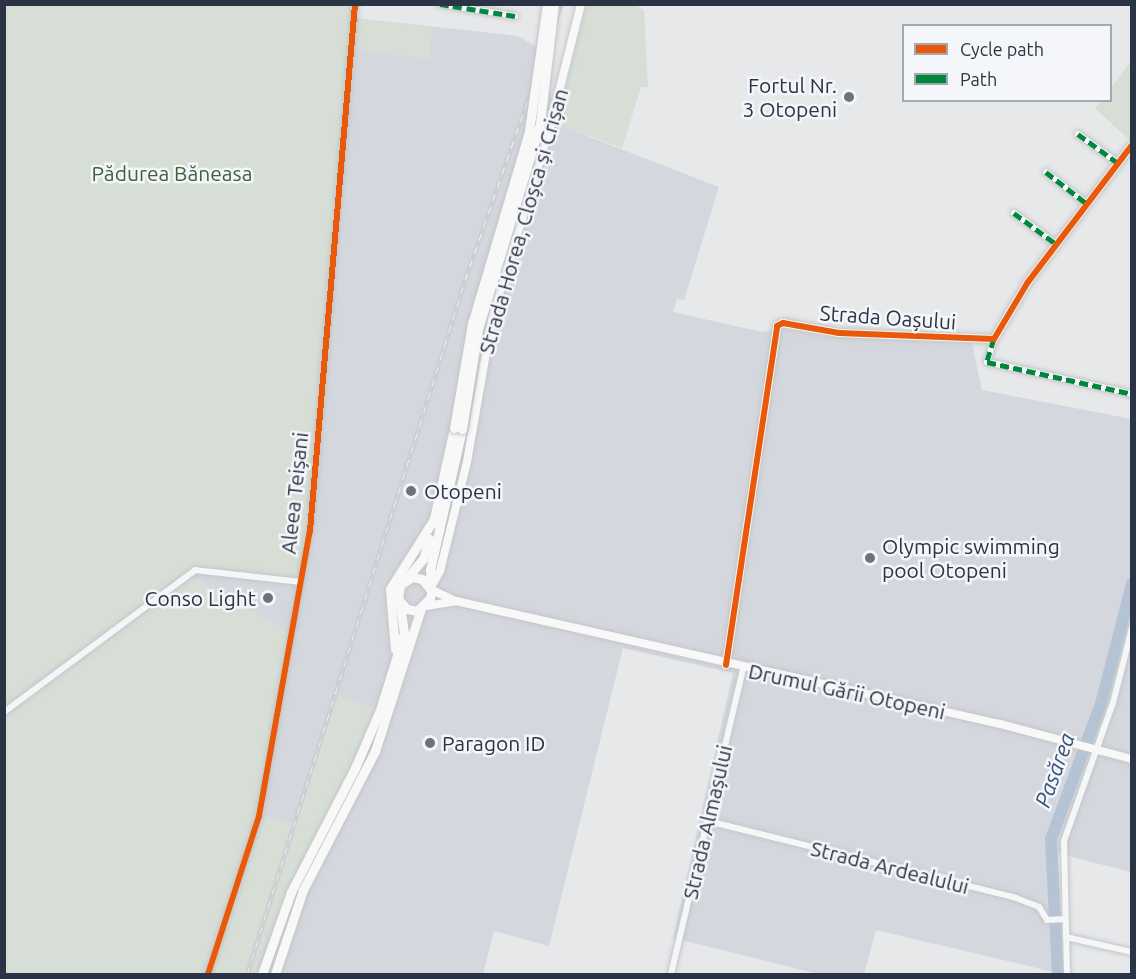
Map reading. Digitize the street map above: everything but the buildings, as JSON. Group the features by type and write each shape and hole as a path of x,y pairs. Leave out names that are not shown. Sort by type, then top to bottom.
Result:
{"main road":[{"name":"Strada Horea, Cloșca și Crișan","path":"407,579 423,559 458,428 472,324 529,131 547,4"},
{"name":"Strada Horea, Cloșca și Crișan","path":"430,590 430,570 478,329 540,123 554,4"},
{"path":"387,684 396,642 390,589 434,519"},
{"path":"262,975 291,892 355,768 387,684 404,633 398,590 407,579 422,579 430,590 383,731 303,890 275,975"},
{"path":"400,603 407,609 424,608"}],"street":[{"name":"Aleea Teișani","path":"208,975 259,816 310,531 356,4"},
{"path":"441,4 515,16"},
{"name":"Strada Horea, Cloșca și Crișan","path":"430,590 440,571 459,495 491,321 552,121 581,4"},
{"path":"1078,134 1118,163"},
{"path":"1131,145 1056,244 994,339 987,362 1131,394"},
{"path":"1046,172 1086,203"},
{"path":"1014,213 1056,244"},
{"name":"Strada Oașului","path":"726,665 778,324 839,333 994,339"},
{"path":"4,712 195,570 300,582"},
{"name":"Drumul Gării Otopeni","path":"430,590 456,601 1131,759"},
{"name":"Drumul Gării Otopeni","path":"424,608 456,601"},
{"path":"1067,975 1063,919 1064,841 1096,750 1131,628"},
{"name":"Strada Almașului","path":"671,975 743,669"},
{"name":"Strada Ardealului","path":"708,821 1032,903 1047,920 1063,919"},
{"path":"1066,937 1131,952"}],"shaded area":[{"path":"354,18 518,36 542,50 556,124 719,187 684,300 677,299 673,312 762,332 784,329 832,337 972,343 982,390 1131,419 1131,872 1056,853 1062,974 876,930 864,974 818,974 673,938 733,673 623,648 549,946 494,931 483,974 263,974 338,695 297,823 259,816 290,633 190,576 199,568 210,569"}],"green space":[{"name":"Pădurea Băneasa","path":"5,5 356,5 310,531 300,582 204,568 190,576 290,633 259,816 298,823 338,695 380,710 301,872 262,974 5,974"},
{"path":"586,5 636,5 644,11 648,87 641,87 622,148 556,124"},
{"path":"356,18 432,27 429,59 352,50"},
{"path":"1131,61 1132,138 1130,141 1095,108 1100,102 1112,102 1112,87"}],"waterway":[{"name":"Pasărea","path":"1058,974 1051,839 1101,704 1132,584"}],"railway":[{"path":"247,974 465,280 561,4"}],"marked path":[{"path":"440,4 515,16"},
{"path":"1078,134 1118,163"},
{"path":"1046,172 1086,203"},
{"path":"1014,213 1056,244"},
{"path":"994,339 987,362 1132,394"}],"cycle path":[{"path":"208,974 259,816 310,531 355,4"},
{"path":"726,665 777,326 783,323 839,333 994,339 1028,282 1132,145"}],"place":[{"name":"Fortul Nr. 3 Otopeni","path":"849,97"},
{"name":"Otopeni","path":"411,491"},
{"name":"Olympic swimming pool Otopeni","path":"870,558"},
{"name":"Conso Light","path":"268,598"},
{"name":"Paragon ID","path":"430,743"}]}
